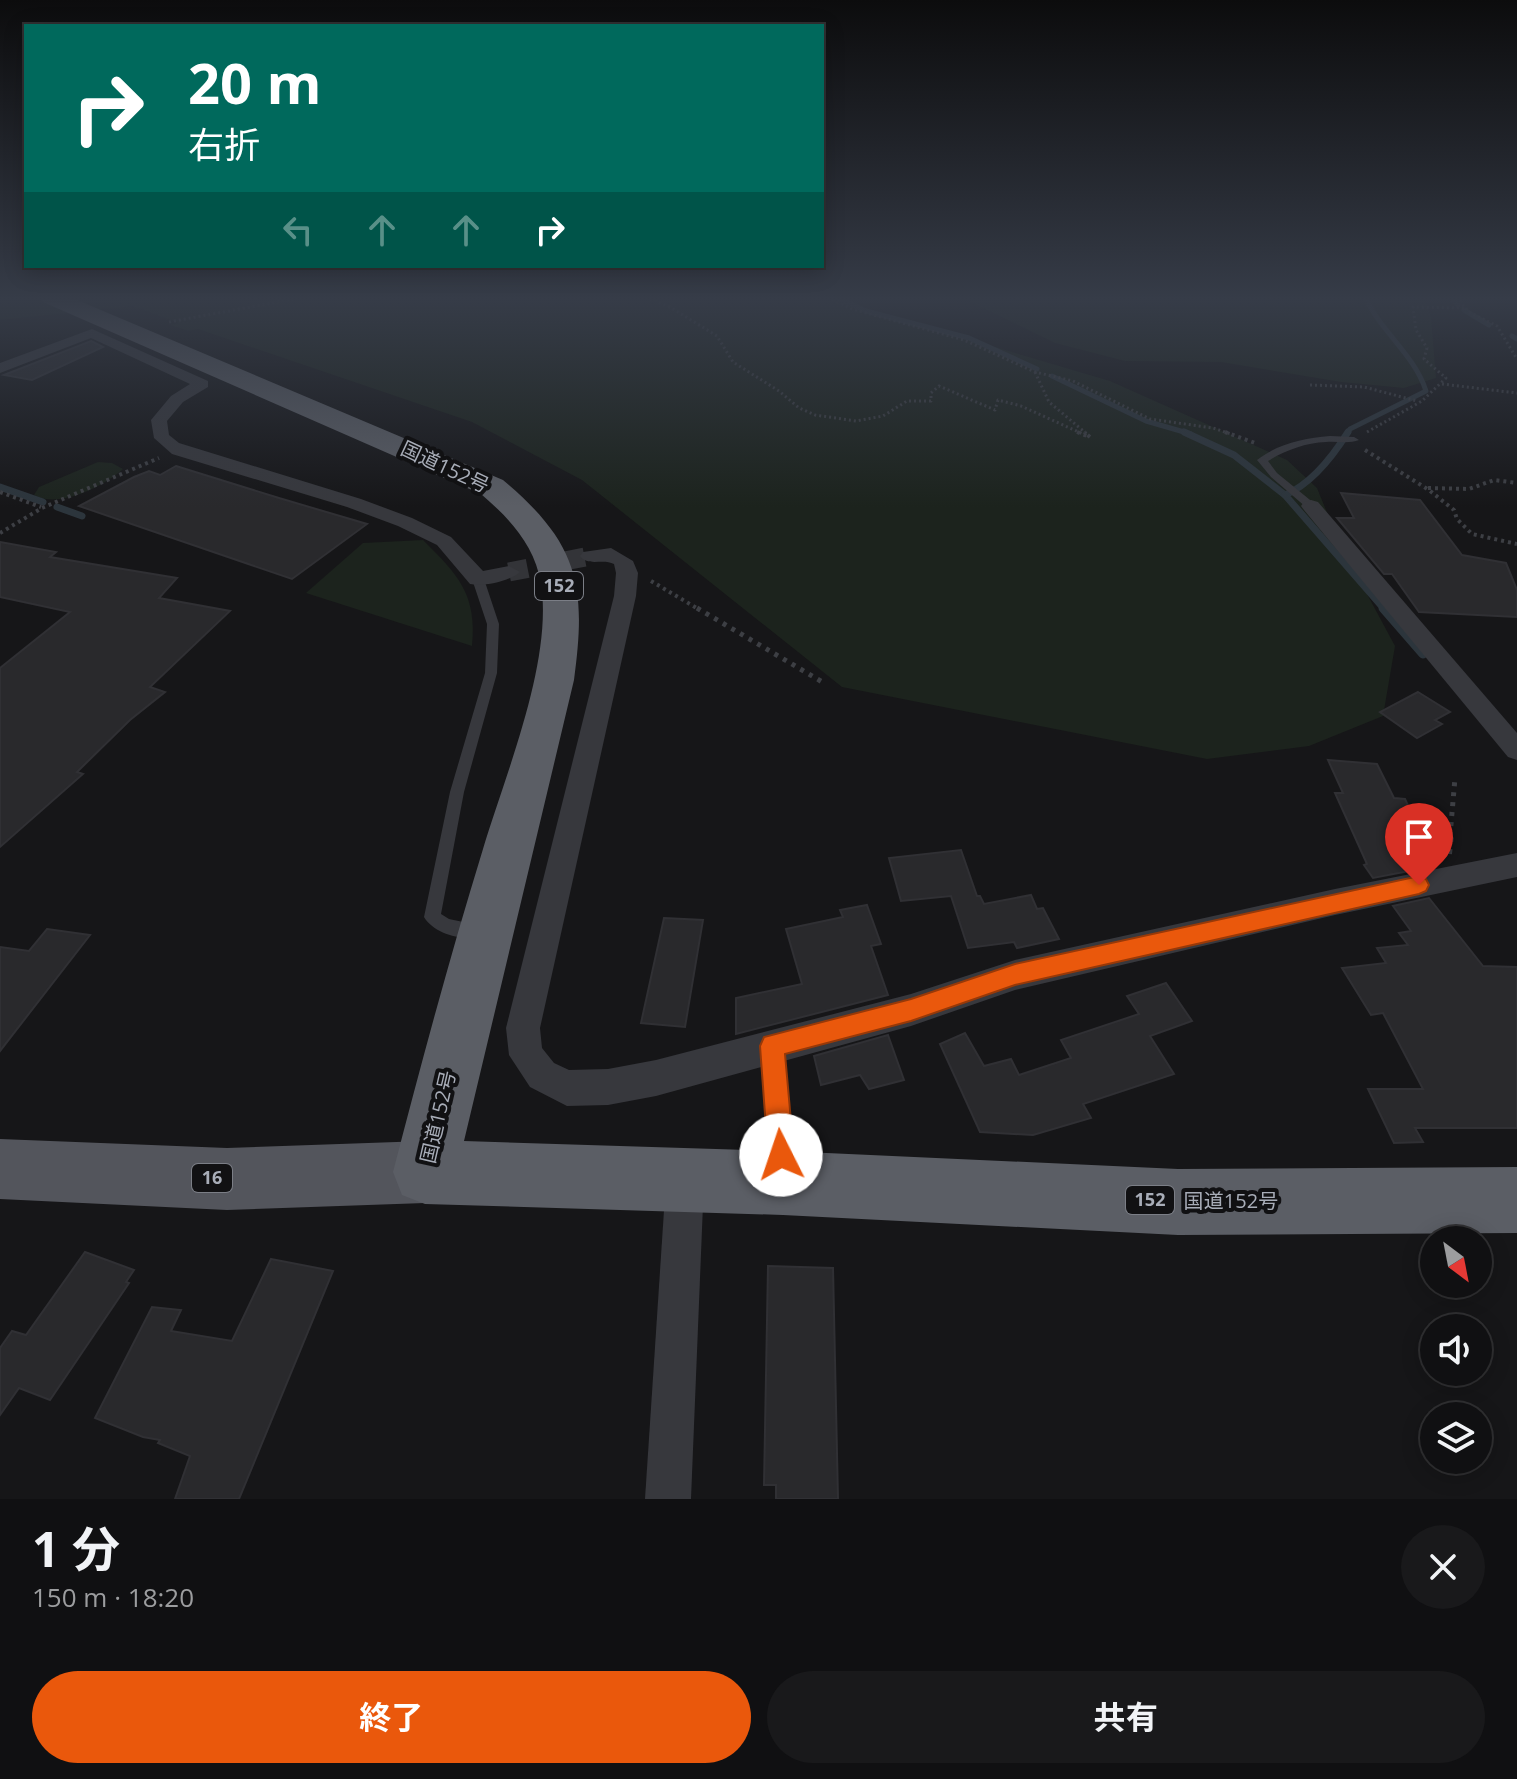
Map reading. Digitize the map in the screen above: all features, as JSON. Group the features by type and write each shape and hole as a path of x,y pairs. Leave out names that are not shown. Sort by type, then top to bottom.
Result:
{"highway":[{"name":"国道152号","path":"213,367 492,487 521,512 541,535 559,583 562,614 550,690 425,1172 783,1183 1178,1202 1517,1200"}],"main road":[{"name":"16","path":"0,1169 227,1179 425,1172"}],"street":[{"path":"165,367 202,384 177,399 159,420 158,432 164,443 405,522 444,541 478,579 509,572"},
{"path":"1307,503 1517,750"},
{"path":"590,556 611,554 623,561 627,573 623,606 523,1028 526,1055 542,1075 567,1088 608,1087 656,1078 911,1010 1015,975 1517,865"},
{"path":"668,1499 685,1180"}],"lane":[{"path":"1307,503 1262,460 1275,452 1318,440 1354,440"},
{"path":"478,579 493,624 491,673 457,792 432,917 445,926 485,932"},
{"path":"772,1046 783,1183"}],"path":[{"path":"739,367 782,393 799,409 824,418 856,423 875,418 897,410 907,401 931,401 931,393 939,386 953,389 974,403 995,410 998,400 1016,402 1064,429 1090,437 1049,402 1035,372"},
{"path":"1024,367 1073,381 1150,419 1213,428 1275,452"},
{"path":"1433,367 1446,378 1433,396 1417,401 1354,440 1454,510 1457,519 1472,534 1517,544"},
{"path":"1310,385 1332,383 1401,394 1417,401"},
{"path":"1442,384 1517,393"},
{"path":"0,533 42,508 178,450"},
{"path":"1426,488 1469,489 1494,480 1517,483"},
{"path":"0,492 42,508"},
{"path":"627,573 659,583 824,683"},
{"path":"1447,879 1455,778"}],"shaded area":[{"path":"310,367 1063,367 1110,381 1287,460 1317,488 1339,542 1395,646 1383,716 1309,746 1207,759 842,687 582,480 472,422"},
{"path":"1251,367 1435,367 1436,378 1404,388 1341,382"},
{"path":"98,462 112,463 123,469 104,483 67,498 44,499 34,495 39,487"},
{"path":"423,540 455,575 468,599 473,628 472,646 306,593 363,543"}],"building":[{"path":"25,367 60,367 32,380 4,375"},
{"path":"176,466 367,524 292,579 79,506 134,477 149,471 160,475"},
{"path":"1341,493 1420,500 1462,555 1506,563 1517,590 1517,617 1419,612 1392,574 1384,574 1337,518 1354,518"},
{"path":"0,542 56,552 50,557 177,578 159,598 230,611 150,687 165,692 130,720 77,772 83,774 0,847 0,668 70,612 0,597"},
{"path":"1418,692 1450,712 1435,720 1442,724 1417,738 1380,712"},
{"path":"1328,760 1377,764 1394,798 1405,799 1433,859 1398,856 1409,871 1373,878 1364,865 1367,864 1335,793 1343,793"},
{"path":"961,850 977,896 984,904 1031,895 1037,909 1043,908 1059,939 1017,948 1014,942 968,948 951,896 901,901 889,858"},
{"path":"1429,898 1483,966 1517,967 1517,1128 1415,1128 1423,1142 1394,1143 1368,1089 1423,1089 1383,1013 1371,1015 1342,968 1386,963 1377,948 1408,945 1399,933 1411,931 1393,906"},
{"path":"867,905 881,944 871,946 888,995 736,1034 736,998 802,984 786,929 843,917 840,910"},
{"path":"664,918 703,920 685,1027 641,1023"},
{"path":"47,929 90,935 0,1051 0,947 29,951"},
{"path":"1166,983 1192,1021 1150,1036 1174,1074 1083,1104 1091,1118 1033,1135 980,1132 940,1044 965,1033 984,1066 1011,1059 1019,1075 1071,1058 1061,1040 1139,1014 1127,996"},
{"path":"888,1035 904,1080 869,1089 860,1075 821,1085 814,1056"},
{"path":"85,1252 134,1270 126,1282 129,1283 50,1400 19,1388 0,1415 0,1348 12,1331 26,1335"},
{"path":"271,1259 333,1271 239,1499 175,1499 190,1456 158,1443 160,1440 143,1437 95,1418 152,1307 181,1310 171,1331 232,1341"},
{"path":"768,1266 833,1268 838,1499 776,1499 776,1485 764,1485"}],"waterway":[{"path":"1033,367 1037,369"},
{"path":"1347,434 1350,429 1426,391 1415,367"},
{"path":"1052,376 1146,421 1191,434"},
{"path":"1184,432 1234,455 1285,495"},
{"path":"1285,495 1304,484 1321,468 1348,432"},
{"path":"0,487 43,502"},
{"path":"1285,495 1385,610"},
{"path":"57,507 82,516"},
{"path":"1383,608 1423,654"}],"tunnel":[{"path":"509,572 590,556"}],"route":[{"path":"781,1155 772,1046 911,1010 1015,975 1419,885"}]}
